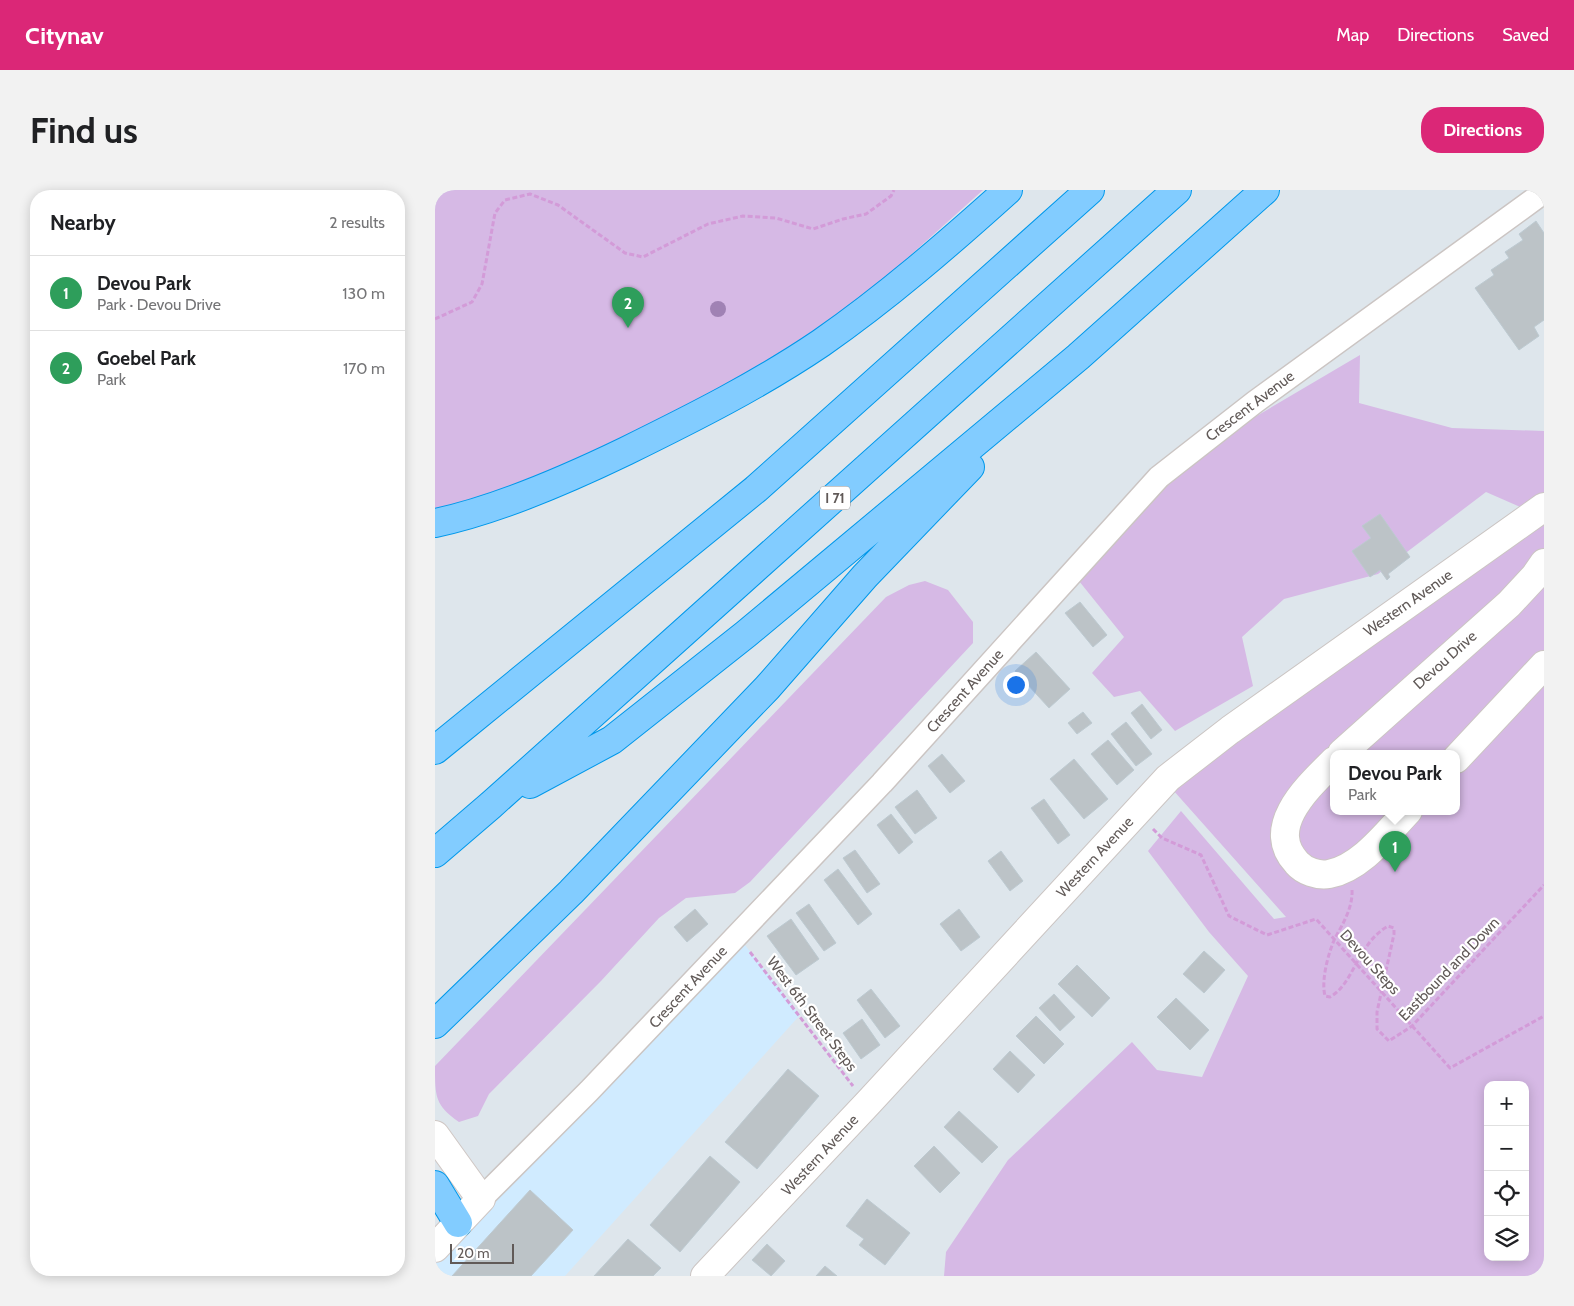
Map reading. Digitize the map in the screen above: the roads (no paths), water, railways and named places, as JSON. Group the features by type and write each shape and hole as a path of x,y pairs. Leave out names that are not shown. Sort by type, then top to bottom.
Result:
{"highway":[{"path":"435,523 521,496 588,469 706,412 775,372 820,343 888,294 1008,190"},
{"path":"1015,258 1069,190"},
{"path":"435,750 756,489 1090,190"},
{"name":"I 71","path":"435,852 491,805 1177,190"},
{"path":"491,805 612,740 817,576 1078,357 1265,190"},
{"path":"435,1024 578,885 767,688 865,576 1078,357"},
{"path":"435,1185 458,1223"}],"street":[{"name":"Crescent Avenue","path":"435,1248 595,1084 881,783 1159,477 1255,402 1544,192"},
{"name":"Western Avenue","path":"705,1276 1168,778 1230,730 1544,507"},
{"name":"Devou Drive","path":"1345,750 1509,604 1535,576 1544,563"},
{"path":"1460,755 1544,665"},
{"path":"1330,765 1303,792 1286,822 1287,846 1291,857 1301,867 1313,873 1328,874 1351,865 1376,846 1404,815"},
{"path":"435,1135 481,1199"}],"place":[{"name":"Goebel Park","path":"628,328"},
{"name":"Devou Park","path":"1395,872"}]}
